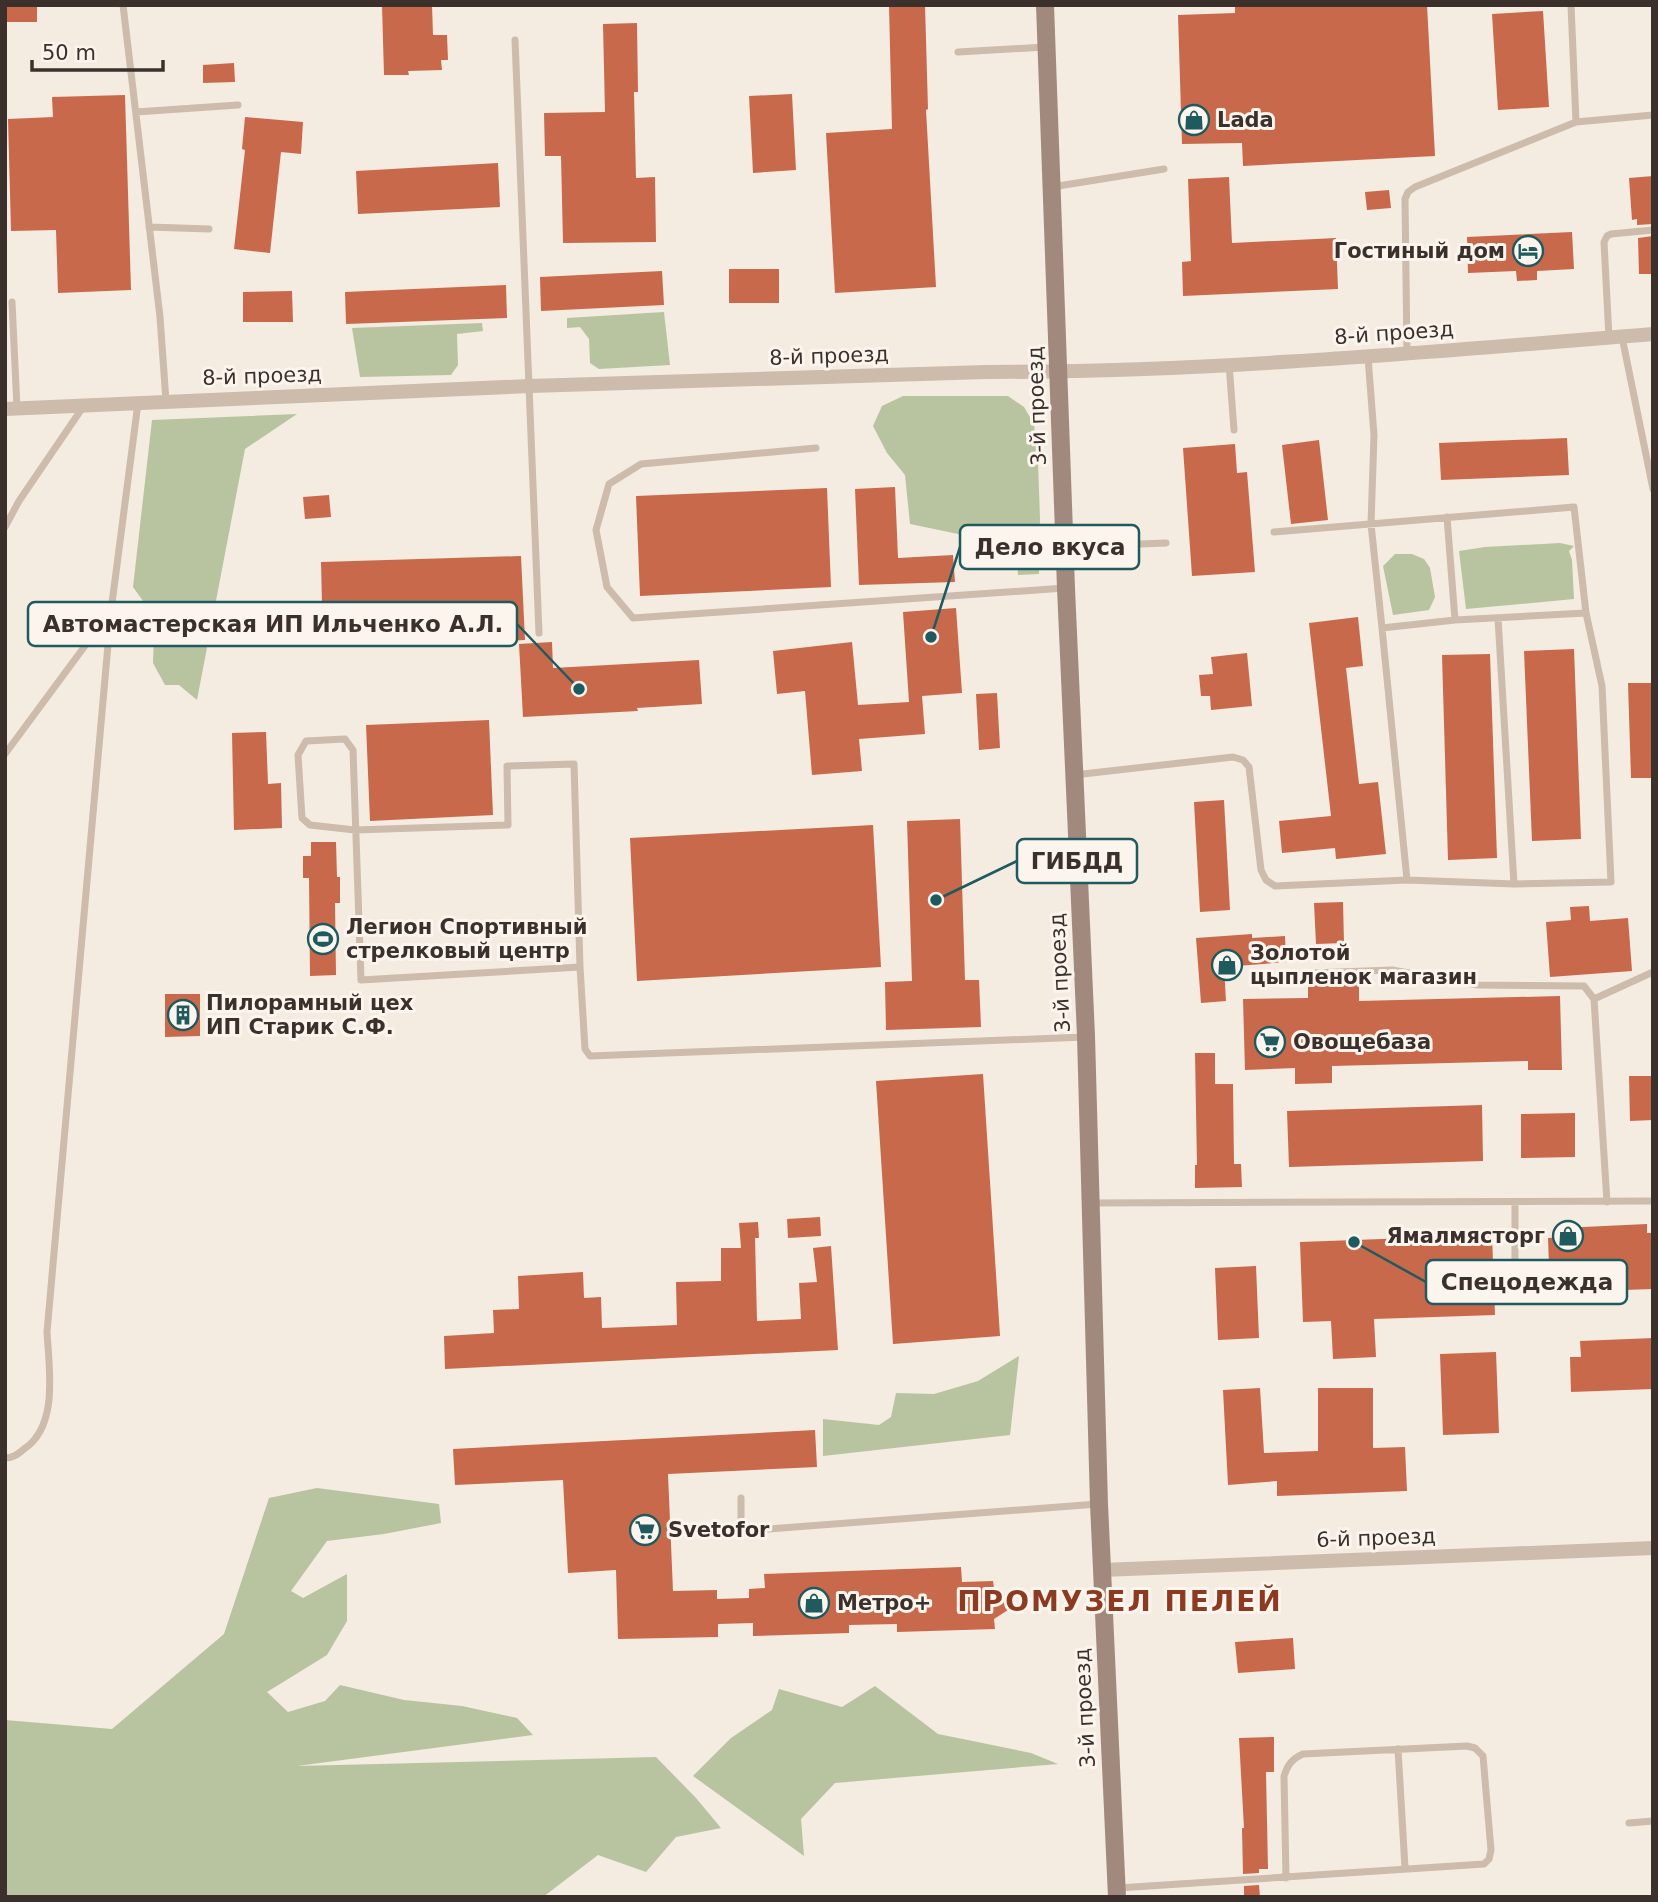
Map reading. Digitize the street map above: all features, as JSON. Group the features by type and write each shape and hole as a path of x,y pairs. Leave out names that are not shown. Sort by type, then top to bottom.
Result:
{"street":[{"name":"3-й проезд","path":"1045,5 1066,588 1086,1037 1099,1504 1117,1892"},
{"name":"8-й проезд","path":"11,409 530,386 1059,372 1367,357 1653,334"},
{"name":"6-й проезд","path":"1102,1570 1653,1548"}],"lane":[{"path":"122,5 160,317 166,401"},
{"path":"1571,5 1576,122"},
{"path":"515,40 539,633"},
{"path":"958,52 1047,47"},
{"path":"135,112 238,105"},
{"path":"1407,354 1405,199 1408,192 1576,122 1653,115"},
{"path":"1052,187 1164,169"},
{"path":"149,228 209,229"},
{"path":"1653,230 1611,234 1604,242 1615,337 1653,489"},
{"path":"11,409 12,302"},
{"path":"1367,357 1374,435 1371,524 1407,880"},
{"path":"1229,364 1234,430"},
{"path":"5,1458 12,1458 36,1442 50,1401 47,1332 111,611 138,403"},
{"path":"5,527 19,501 84,406"},
{"path":"816,448 641,464 609,484 596,530 607,587 633,618 1066,588"},
{"path":"1074,775 1233,757 1243,760 1249,767 1261,870 1266,880 1275,886 1407,880 1514,884 1611,882 1602,686 1586,613 1574,508 1274,532"},
{"path":"1447,517 1455,620"},
{"path":"1065,547 1166,543"},
{"path":"5,754 111,611"},
{"path":"1382,628 1455,620 1586,613"},
{"path":"1498,618 1514,884"},
{"path":"580,967 361,980 355,830 353,750 345,739 306,741 298,755 302,818 310,825 355,830 509,825 508,766 574,764 580,967 585,1049 590,1056 1086,1037"},
{"path":"1286,974 1392,970 1478,985 1584,986 1594,999 1607,1202"},
{"path":"1594,999 1653,972"},
{"path":"1091,1203 1653,1201"},
{"path":"1515,1203 1515,1299"},
{"path":"741,1499 741,1531 1099,1504"},
{"path":"1117,1892 1484,1864 1489,1859 1491,1850 1483,1756 1475,1748 1467,1746 1303,1754 1293,1758 1284,1776 1286,1878"},
{"path":"1398,1749 1405,1868"},
{"path":"1629,1823 1653,1821"}],"green space":[{"path":"664,312 670,365 599,369 590,363 589,339 580,327 567,328 567,318"},
{"path":"482,323 483,331 457,334 458,365 451,375 360,377 352,328"},
{"path":"903,396 1008,396 1024,407 1034,424 1038,463 1039,574 1018,575 1016,546 910,524 905,475 887,453 873,426 882,406"},
{"path":"297,414 245,449 197,700 179,685 165,685 153,663 154,633 143,601 133,587 152,420"},
{"path":"1560,543 1574,546 1569,551 1574,599 1466,609 1459,551"},
{"path":"1395,554 1412,554 1424,559 1430,568 1435,597 1429,610 1393,615 1383,566"},
{"path":"1019,1356 1010,1435 823,1456 823,1419 879,1425 891,1417 896,1393 934,1394 978,1381"},
{"path":"317,1488 439,1504 441,1523 327,1541 291,1591 303,1598 347,1574 347,1621 327,1655 267,1692 288,1712 325,1701 340,1685 404,1700 462,1706 517,1718 533,1735 297,1766 656,1757 721,1828 676,1837 646,1872 598,1855 543,1897 11,1897 5,1894 5,1720 112,1729 224,1634 269,1498"},
{"path":"875,1686 938,1734 1031,1753 1058,1764 835,1783 801,1819 804,1856 693,1776 731,1738 772,1710 779,1689 842,1707"}],"building":[{"path":"5,5 37,5 37,22 5,22"},
{"path":"382,5 432,5 433,35 447,35 448,60 441,60 442,70 408,71 409,75 384,75"},
{"path":"889,5 925,5 926,110 936,287 835,293 826,133 892,129"},
{"path":"1235,5 1427,5 1435,156 1243,166 1242,143 1182,144 1178,15 1235,13"},
{"path":"1543,11 1549,107 1498,110 1492,14"},
{"path":"637,23 638,92 634,92 636,178 655,177 656,242 563,243 561,156 545,156 544,113 605,112 603,24"},
{"path":"234,63 235,82 203,83 203,65"},
{"path":"792,94 796,170 753,173 749,96"},
{"path":"125,95 131,290 58,293 56,230 11,231 8,119 53,117 52,97"},
{"path":"245,117 303,122 301,154 281,152 270,253 234,249 245,150 242,149"},
{"path":"498,163 500,207 358,214 356,171"},
{"path":"1653,176 1653,224 1637,225 1637,219 1632,220 1629,178"},
{"path":"1229,177 1232,243 1336,238 1338,289 1183,296 1182,262 1191,261 1188,179"},
{"path":"1389,190 1391,208 1367,210 1365,192"},
{"path":"1572,232 1574,269 1537,271 1537,280 1517,281 1516,271 1468,273 1467,237"},
{"path":"1653,236 1653,274 1639,274 1638,238"},
{"path":"729,269 779,269 779,303 729,303"},
{"path":"662,271 664,305 541,311 540,277"},
{"path":"506,285 507,318 346,324 345,292"},
{"path":"292,291 293,322 243,322 243,292"},
{"path":"1567,438 1569,475 1441,480 1439,443"},
{"path":"1319,440 1328,520 1291,524 1282,445"},
{"path":"1235,444 1237,473 1247,472 1255,572 1192,576 1183,448"},
{"path":"895,487 898,558 953,555 955,582 859,585 855,489"},
{"path":"827,488 831,587 640,596 636,496"},
{"path":"329,495 331,517 305,519 303,497"},
{"path":"521,556 525,640 507,641 505,612 385,615 386,645 323,647 321,562"},
{"path":"956,608 962,693 922,696 925,734 859,739 862,771 812,775 805,691 777,694 773,651 852,642 858,705 909,702 903,612"},
{"path":"1358,617 1363,666 1346,668 1359,784 1378,782 1386,854 1336,859 1335,848 1282,853 1279,821 1331,816 1309,623"},
{"path":"552,642 553,668 699,660 702,704 637,708 638,711 523,717 519,644"},
{"path":"1574,649 1581,839 1532,841 1524,651"},
{"path":"1247,653 1252,706 1211,710 1210,696 1201,696 1199,675 1213,674 1211,657"},
{"path":"1490,654 1497,858 1448,860 1442,655"},
{"path":"1628,683 1653,683 1653,778 1631,778"},
{"path":"997,693 1000,748 979,750 976,694"},
{"path":"489,720 493,815 370,821 366,725"},
{"path":"266,732 268,784 281,783 282,828 234,830 232,733"},
{"path":"1224,800 1230,910 1200,912 1194,802"},
{"path":"960,819 965,980 979,980 981,1027 886,1030 885,982 912,981 907,821"},
{"path":"873,825 881,967 637,981 630,838"},
{"name":"Легион Спортивный стрелковый центр","path":"311,842 336,842 340,903 335,903 336,975 310,976 309,878 303,878 303,856 311,856"},
{"path":"1343,902 1344,943 1316,944 1314,903"},
{"path":"1589,906 1590,921 1628,918 1632,971 1550,977 1546,922 1571,920 1570,907"},
{"name":"Золотой цыпленок магазин","path":"1252,934 1252,938 1285,936 1286,962 1224,967 1226,1001 1201,1003 1196,938"},
{"path":"1359,979 1359,1001 1560,996 1562,1070 1528,1070 1528,1061 1332,1066 1332,1083 1295,1084 1295,1068 1245,1070 1243,999 1308,998 1308,980"},
{"name":"Пилорамный цех ИП Старик С.Ф.","path":"165,994 200,994 200,1036 165,1037"},
{"path":"1195,1053 1215,1053 1215,1084 1233,1084 1234,1164 1241,1164 1242,1187 1195,1188"},
{"path":"983,1074 1000,1336 893,1344 876,1081"},
{"path":"1629,1076 1653,1076 1653,1120 1630,1121"},
{"path":"1482,1105 1483,1161 1289,1167 1287,1111"},
{"path":"1575,1113 1575,1157 1521,1158 1521,1114"},
{"path":"820,1217 821,1236 788,1238 787,1219"},
{"path":"758,1222 759,1238 755,1238 757,1321 801,1319 799,1283 817,1282 813,1248 831,1246 838,1350 445,1369 444,1336 494,1333 493,1310 519,1309 518,1276 583,1272 584,1298 601,1297 602,1328 677,1325 676,1282 721,1281 721,1248 741,1248 739,1223"},
{"path":"1647,1224 1647,1233 1653,1233 1653,1289 1594,1291 1595,1300 1555,1302 1554,1293 1550,1293 1548,1238 1563,1237 1562,1228"},
{"path":"1492,1235 1495,1315 1374,1319 1376,1357 1333,1359 1331,1321 1303,1322 1300,1242"},
{"path":"1256,1266 1259,1338 1218,1340 1215,1268"},
{"path":"1653,1338 1653,1389 1571,1392 1570,1357 1581,1357 1580,1341"},
{"path":"1496,1352 1499,1433 1443,1435 1440,1354"},
{"path":"1260,1388 1264,1453 1318,1451 1318,1388 1373,1388 1373,1448 1405,1447 1407,1491 1277,1496 1277,1481 1228,1485 1223,1390"},
{"path":"815,1430 817,1467 668,1474 673,1591 717,1590 717,1599 749,1598 749,1589 765,1588 764,1574 961,1567 962,1582 993,1581 994,1588 1011,1598 1011,1608 994,1619 995,1629 897,1632 897,1624 849,1625 849,1633 753,1636 753,1623 718,1624 718,1637 618,1639 616,1570 568,1573 563,1480 455,1485 453,1449"},
{"path":"1293,1638 1295,1669 1238,1673 1235,1642"},
{"path":"1274,1737 1274,1772 1266,1772 1268,1869 1259,1869 1259,1873 1243,1874 1244,1828 1239,1738"},
{"path":"1259,1885 1260,1897 1244,1897 1244,1886"}],"place":[{"name":"Lada","path":"1194,120"},
{"name":"Гостиный дом","path":"1528,251"},
{"name":"Дело вкуса","path":"931,637"},
{"name":"Автомастерская ИП Ильченко А.Л.","path":"579,689"},
{"name":"ГИБДД","path":"936,900"},
{"name":"Легион Спортивный стрелковый центр","path":"323,939"},
{"name":"Золотой цыпленок магазин","path":"1227,965"},
{"name":"Пилорамный цех ИП Старик С.Ф.","path":"183,1015"},
{"name":"Овощебаза","path":"1270,1042"},
{"name":"Ямалмясторг","path":"1568,1236"},
{"name":"Спецодежда","path":"1354,1242"},
{"name":"Svetofor","path":"645,1530"},
{"name":"Метро+","path":"814,1603"}],"district":[{"name":"ПРОМУЗЕЛ ПЕЛЕЙ","path":"1120,1601"}]}
